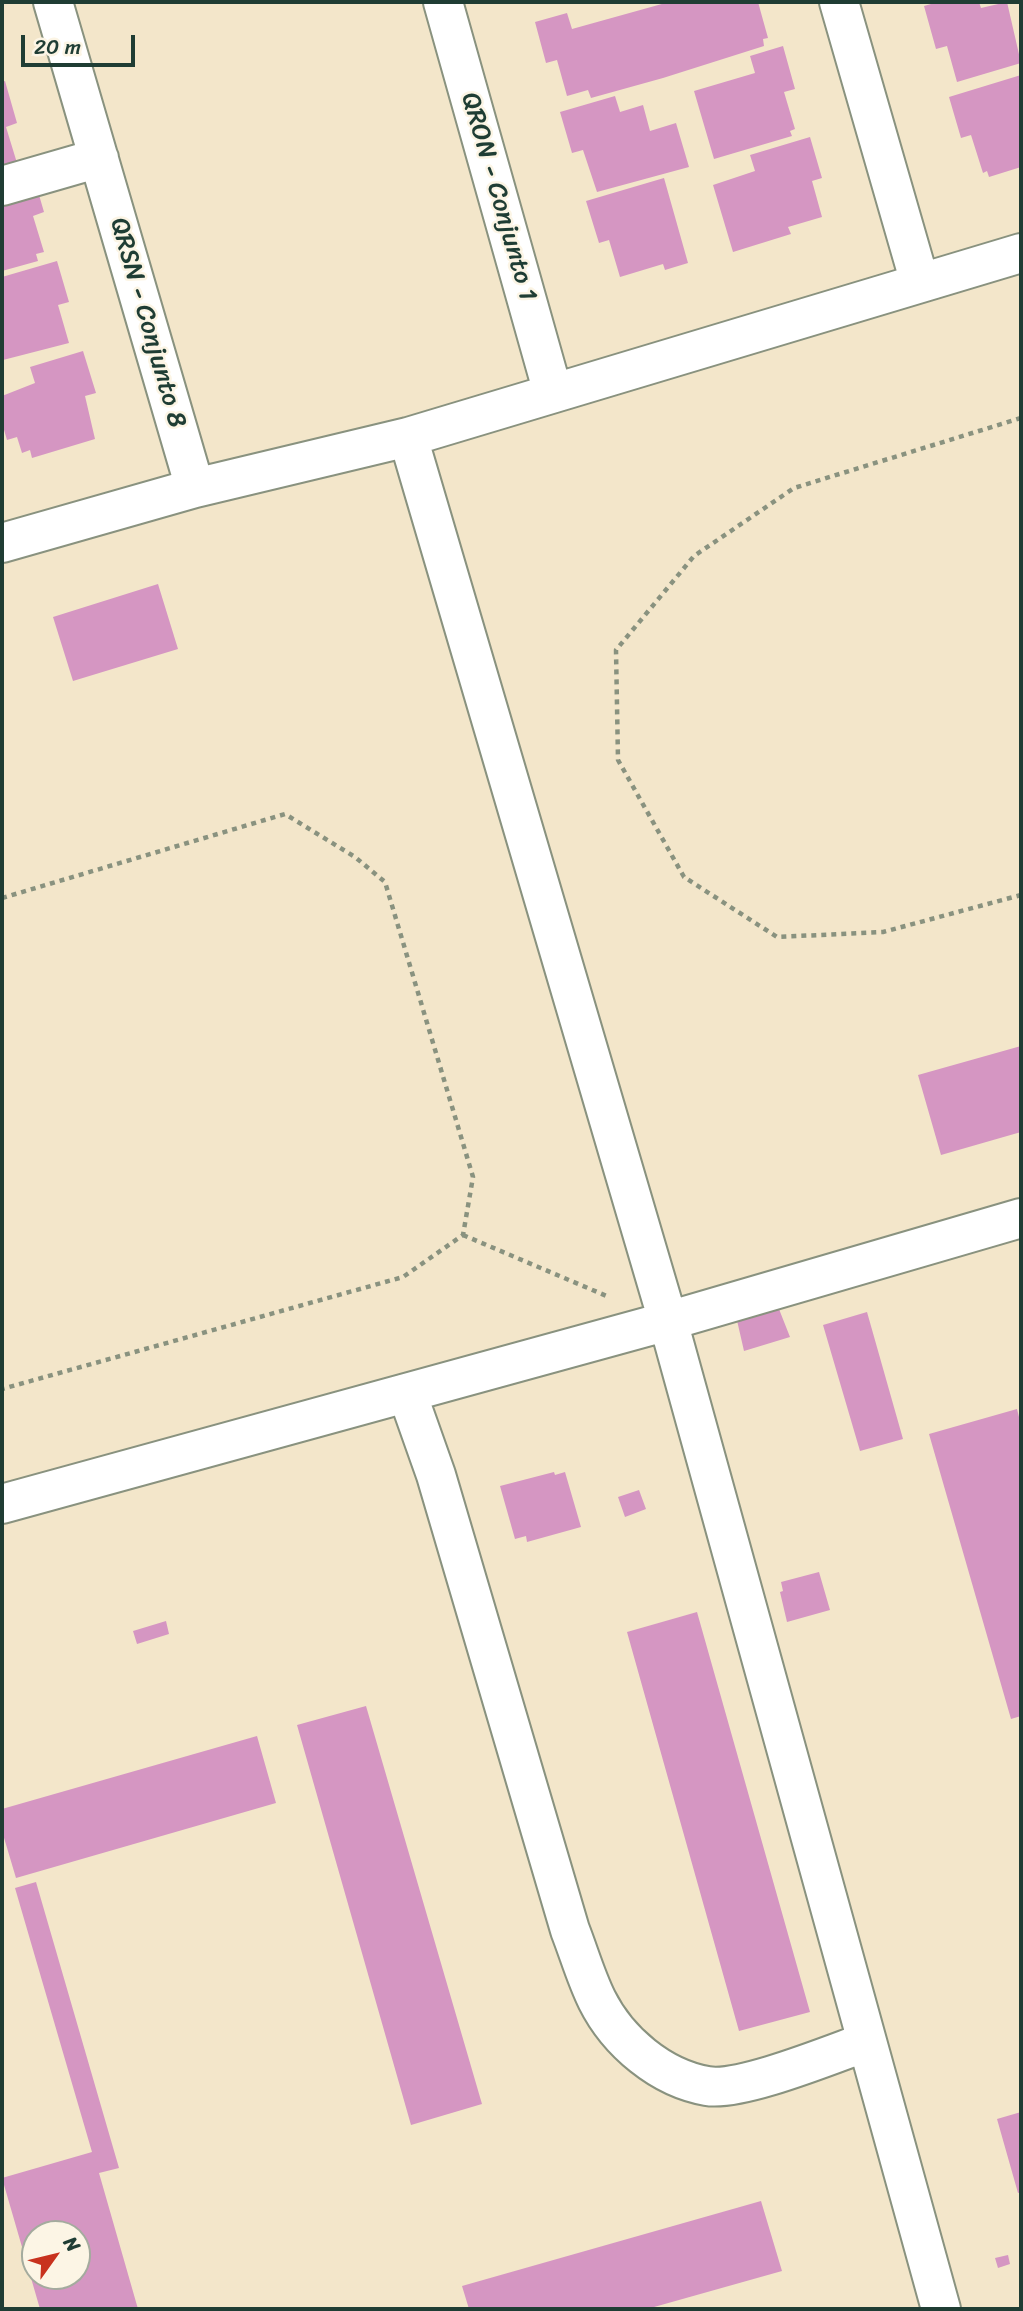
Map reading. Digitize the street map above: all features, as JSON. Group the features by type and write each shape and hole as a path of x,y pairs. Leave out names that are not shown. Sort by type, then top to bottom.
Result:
{"street":[{"name":"QRSN - Conjunto 8","path":"53,2 195,488"},
{"name":"QRON - Conjunto 1","path":"443,2 553,393"},
{"path":"839,2 920,283"},
{"path":"2,187 99,158"},
{"path":"2,543 195,488 408,437 1021,253"},
{"path":"408,437 668,1321 941,2309"},
{"path":"2,1504 668,1321 1021,1218"},
{"path":"407,1393 436,1475 570,1930 598,2001 629,2044 661,2070 709,2087 760,2079 866,2042"}],"path":[{"path":"1021,418 794,488 694,556 615,650 618,760 684,877 777,937 883,932 1021,895"},
{"path":"2,898 285,814 355,857 385,882 473,1177 463,1235 403,1277 2,1389"},
{"path":"463,1235 668,1321"}],"building":[{"path":"669,2 758,2 768,38 763,39 764,46 663,78 591,98 588,90 567,96 557,60 546,63 535,22 567,13 572,29"},
{"path":"938,2 979,2 981,8 1007,2 1021,63 957,82 947,46 936,49 924,6"},
{"path":"783,46 795,89 784,92 795,129 790,131 792,136 714,159 694,91 755,73 750,56"},
{"path":"1021,75 1021,167 989,177 987,171 983,173 971,135 961,138 949,97"},
{"path":"5,81 17,123 6,127 17,163 2,174 2,82"},
{"path":"615,96 620,112 643,105 650,131 676,123 689,167 597,192 583,150 572,153 560,112"},
{"path":"810,137 822,178 812,181 822,217 788,227 791,234 733,252 713,185 755,171 750,155"},
{"path":"32,171 44,212 33,216 44,252 36,254 38,261 2,271 2,197"},
{"path":"664,178 688,263 665,270 663,264 620,277 609,240 599,243 586,201"},
{"path":"57,261 69,302 58,305 69,343 3,360 2,277"},
{"path":"83,351 96,393 85,396 95,439 32,458 30,450 22,453 17,437 7,440 2,423 2,396 35,383 30,367"},
{"path":"158,584 178,649 73,681 53,617"},
{"path":"1021,1046 1021,1132 941,1155 918,1075"},
{"path":"777,1304 790,1337 744,1351 736,1316"},
{"path":"867,1312 903,1439 860,1451 823,1325"},
{"path":"1017,1409 1021,1425 1021,1716 1011,1719 929,1434"},
{"path":"554,1472 555,1475 565,1472 581,1527 527,1542 526,1536 515,1539 500,1486"},
{"path":"639,1490 646,1509 625,1517 618,1497"},
{"path":"819,1572 830,1610 787,1622 780,1592 783,1591 781,1582"},
{"path":"697,1612 810,2012 739,2031 627,1632"},
{"path":"166,1621 169,1634 137,1644 133,1631"},
{"path":"366,1706 482,2104 411,2125 297,1725"},
{"path":"257,1736 276,1803 16,1878 2,1831 2,1809"},
{"path":"36,1882 119,2168 99,2173 138,2309 40,2309 34,2290 91,2290 91,2220 21,2220 21,2244 2,2178 92,2152 15,1888"},
{"path":"1021,2112 1021,2192 1018,2193 997,2119"},
{"path":"761,2201 782,2271 647,2309 469,2309 462,2286"},
{"path":"1008,2255 1010,2264 998,2268 995,2258"}]}
